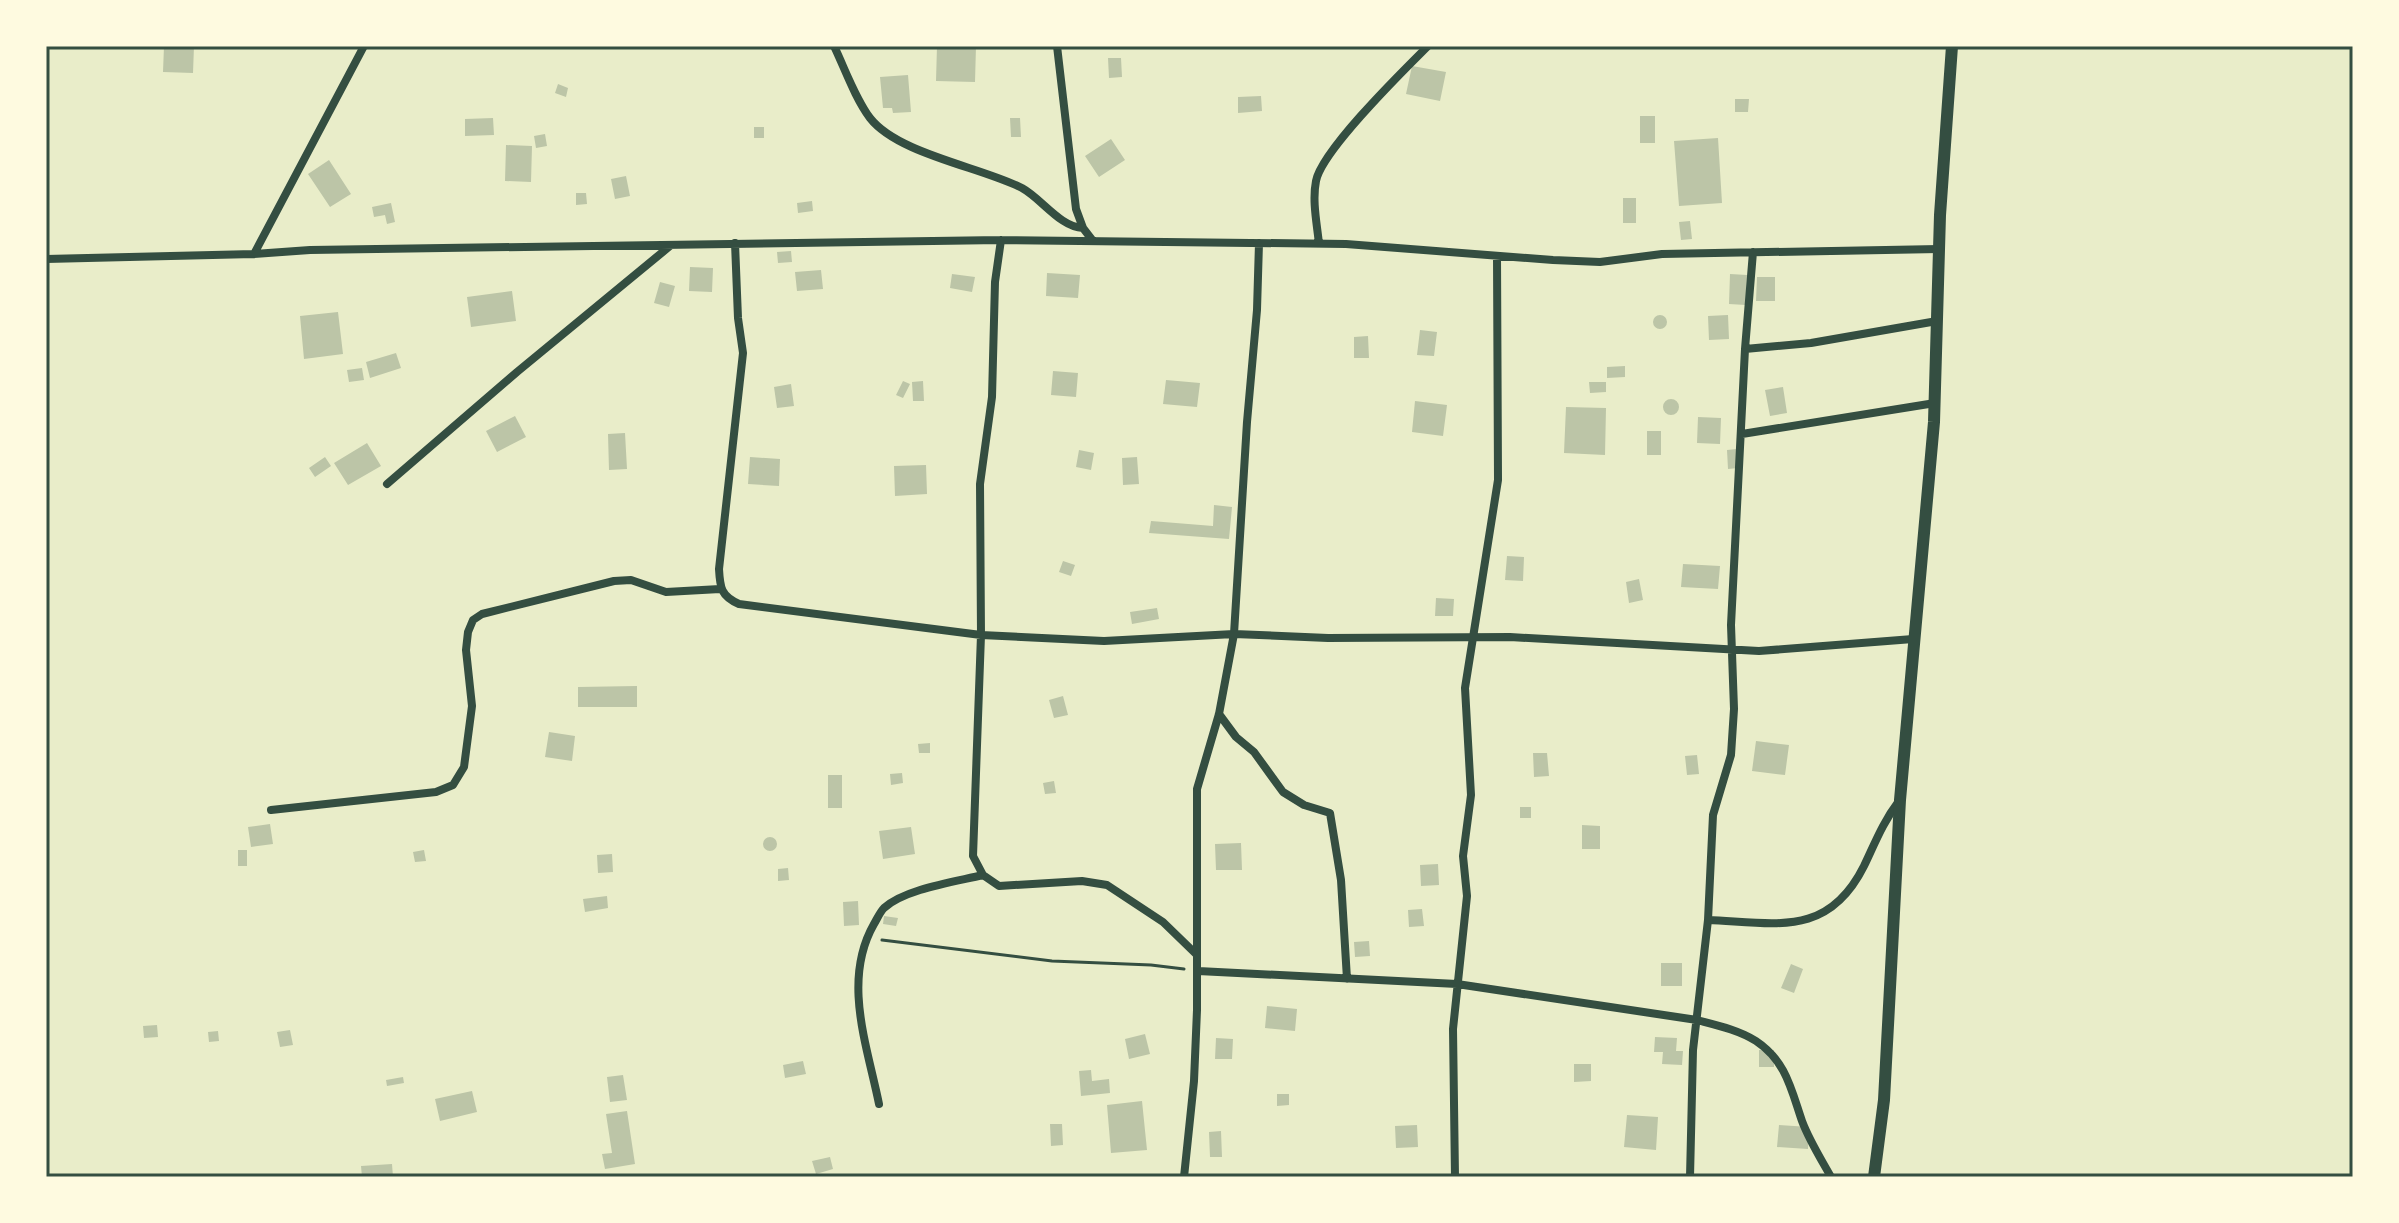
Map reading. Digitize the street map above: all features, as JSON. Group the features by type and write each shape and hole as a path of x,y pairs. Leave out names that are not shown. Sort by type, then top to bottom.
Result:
{"street":[{"path":"254,254 364,46"},
{"path":"834,46 871,119 890,135 922,151 1020,187 1073,228 1083,228"},
{"path":"1057,46 1076,209 1083,228 1093,241"},
{"path":"1319,244 1315,192 1320,168 1383,90 1428,46"},
{"path":"1874,1177 1884,1100 1900,800 1935,403 1939,249 1952,46"},
{"path":"46,259 310,250 1001,240 1319,244 1600,262 1662,254 1939,249"},
{"path":"1001,240 995,282 992,397 980,484 981,635 973,856 983,875 999,886 1082,881 1107,885 1163,922 1196,954"},
{"path":"735,243 738,318 743,353 719,569 720,589 726,598 765,609 981,635 1104,641 1234,634 1328,638 1510,637 1759,651 1913,639"},
{"path":"1184,1177 1194,1081 1198,971 1197,789 1219,714 1234,634 1259,243"},
{"path":"387,484 670,246"},
{"path":"1690,1177 1693,1050 1708,920 1713,815 1731,755 1734,709 1731,625 1753,252"},
{"path":"1455,1177 1451,1060 1467,896 1463,856 1471,795 1465,688 1498,480 1497,256"},
{"path":"1745,349 1811,343 1937,321"},
{"path":"1742,434 1935,403"},
{"path":"271,810 436,792 453,785 464,767 472,706 466,650 468,632 473,620 482,614 614,581 631,580 666,592 720,589"},
{"path":"1219,714 1236,737 1254,752 1283,792 1304,805 1316,806 1330,813 1341,880 1347,979"},
{"path":"1708,920 1805,921 1825,913 1846,897 1863,868 1884,820 1900,800"},
{"path":"879,1104 857,991 860,958 866,938 883,909 911,894 983,875"},
{"path":"1198,971 1457,984 1697,1020 1754,1039 1782,1065 1803,1123 1831,1177"}],"path":[{"path":"866,938 1052,961 1151,965 1198,971"}],"building":[{"path":"164,46 194,46 193,73 163,72"},
{"path":"937,46 976,46 975,82 936,81"},
{"path":"1108,58 1121,58 1122,77 1109,78"},
{"path":"1412,66 1446,72 1440,101 1406,94"},
{"path":"908,75 911,112 893,113 892,108 883,108 880,77"},
{"path":"558,84 568,88 566,97 555,93"},
{"path":"1261,96 1262,111 1238,113 1238,97"},
{"path":"1735,99 1749,99 1748,112 1735,112"},
{"path":"1640,116 1655,116 1655,143 1640,143"},
{"path":"493,118 494,135 465,136 465,119"},
{"path":"1010,118 1020,118 1021,137 1011,137"},
{"path":"754,127 764,127 764,138 754,138"},
{"path":"545,134 547,146 536,148 534,136"},
{"path":"1718,138 1722,203 1679,206 1674,141"},
{"path":"1111,139 1125,160 1099,177 1085,156"},
{"path":"506,145 532,146 531,182 505,181"},
{"path":"329,160 351,194 330,207 308,174"},
{"path":"626,176 630,196 615,199 611,179"},
{"path":"576,193 586,193 587,204 576,205"},
{"path":"1623,198 1636,198 1636,223 1623,223"},
{"path":"812,201 813,211 798,213 797,203"},
{"path":"391,203 395,222 387,224 385,215 374,217 372,207"},
{"path":"1690,221 1692,239 1681,240 1679,222"},
{"path":"791,251 792,262 778,263 777,252"},
{"path":"690,267 713,268 712,292 689,291"},
{"path":"821,270 823,289 797,291 795,272"},
{"path":"1047,273 1080,275 1078,298 1046,296"},
{"path":"952,274 975,277 972,292 950,288"},
{"path":"1730,274 1747,275 1746,305 1729,304"},
{"path":"1757,277 1775,277 1775,301 1756,301"},
{"path":"660,282 675,286 669,307 654,303"},
{"path":"512,291 516,321 471,327 467,297"},
{"path":"338,312 343,354 304,359 300,316"},
{"path":"1660,315 1667,322 1660,329 1653,322"},
{"path":"1728,315 1729,339 1709,340 1708,316"},
{"path":"1420,330 1437,332 1434,356 1417,355"},
{"path":"1368,336 1369,358 1354,358 1354,337"},
{"path":"396,353 401,368 370,378 366,362"},
{"path":"1625,366 1625,377 1607,378 1607,367"},
{"path":"362,368 364,380 349,382 347,370"},
{"path":"1053,371 1078,373 1076,397 1051,395"},
{"path":"1166,380 1200,383 1197,407 1163,404"},
{"path":"903,381 910,384 903,398 896,395"},
{"path":"923,381 924,401 913,401 912,382"},
{"path":"1589,382 1606,382 1606,392 1590,393"},
{"path":"791,384 794,406 777,408 774,387"},
{"path":"1783,387 1787,413 1770,416 1765,390"},
{"path":"1668,399 1674,399 1679,407 1677,413 1668,415 1663,410 1663,404"},
{"path":"1415,401 1447,405 1443,436 1412,432"},
{"path":"1566,407 1606,408 1605,455 1564,453"},
{"path":"515,416 526,437 497,452 486,431"},
{"path":"1698,417 1721,418 1720,444 1697,443"},
{"path":"1647,431 1661,431 1661,455 1647,455"},
{"path":"625,433 627,469 609,470 608,434"},
{"path":"367,443 381,466 348,485 334,463"},
{"path":"1737,449 1738,468 1728,469 1727,450"},
{"path":"1079,450 1094,453 1091,470 1076,467"},
{"path":"325,457 331,466 315,477 309,468"},
{"path":"750,457 780,459 779,486 748,484"},
{"path":"1137,457 1139,484 1123,485 1122,458"},
{"path":"926,465 927,494 895,496 894,466"},
{"path":"1214,505 1232,507 1229,539 1149,533 1151,521 1213,526"},
{"path":"1507,556 1524,557 1523,581 1505,580"},
{"path":"1063,561 1075,565 1071,576 1059,572"},
{"path":"1683,564 1720,566 1718,589 1681,587"},
{"path":"1639,579 1643,600 1629,603 1626,582"},
{"path":"1436,598 1454,599 1453,616 1435,616"},
{"path":"1157,608 1159,619 1132,624 1130,612"},
{"path":"637,686 637,707 578,707 578,687"},
{"path":"1063,696 1068,715 1054,718 1049,700"},
{"path":"549,732 575,736 572,761 545,757"},
{"path":"1756,741 1789,745 1785,775 1752,771"},
{"path":"930,743 930,753 919,753 918,744"},
{"path":"1533,753 1547,753 1549,776 1534,777"},
{"path":"1697,755 1699,774 1687,775 1685,756"},
{"path":"902,773 903,783 891,785 890,774"},
{"path":"828,775 842,775 842,808 828,808"},
{"path":"1054,781 1056,793 1045,794 1043,783"},
{"path":"1520,807 1531,807 1531,818 1520,818"},
{"path":"270,824 273,844 251,847 248,827"},
{"path":"1582,825 1600,826 1600,849 1582,849"},
{"path":"911,827 915,854 883,859 879,831"},
{"path":"770,837 777,844 770,851 763,844"},
{"path":"1241,843 1242,870 1216,870 1215,844"},
{"path":"238,850 247,850 247,866 238,866"},
{"path":"424,850 426,861 415,862 413,852"},
{"path":"612,854 613,872 598,873 597,855"},
{"path":"1438,864 1439,885 1421,886 1420,865"},
{"path":"788,868 789,880 778,881 778,869"},
{"path":"607,896 608,908 585,912 583,899"},
{"path":"858,901 859,925 844,926 843,902"},
{"path":"1422,909 1424,926 1409,927 1408,910"},
{"path":"884,916 898,918 896,926 883,924"},
{"path":"1369,941 1370,956 1355,957 1354,942"},
{"path":"1661,963 1682,963 1682,986 1661,986"},
{"path":"1791,964 1803,969 1794,993 1781,988"},
{"path":"1267,1006 1297,1009 1295,1031 1265,1028"},
{"path":"157,1025 158,1037 144,1038 143,1026"},
{"path":"290,1030 293,1045 280,1047 277,1032"},
{"path":"218,1031 219,1041 209,1042 208,1032"},
{"path":"1145,1034 1150,1054 1129,1059 1125,1039"},
{"path":"1655,1037 1677,1038 1676,1051 1683,1051 1682,1065 1662,1064 1663,1052 1654,1052"},
{"path":"1216,1038 1233,1039 1232,1059 1215,1059"},
{"path":"1759,1050 1774,1050 1774,1067 1759,1067"},
{"path":"803,1061 806,1074 785,1078 783,1065"},
{"path":"1574,1064 1591,1064 1591,1081 1574,1082"},
{"path":"1091,1070 1092,1081 1109,1079 1110,1093 1081,1096 1079,1071"},
{"path":"623,1075 627,1100 610,1102 607,1077"},
{"path":"403,1077 404,1083 387,1086 386,1080"},
{"path":"472,1091 477,1112 440,1121 435,1099"},
{"path":"1277,1094 1289,1094 1289,1105 1277,1106"},
{"path":"1142,1101 1147,1150 1111,1153 1107,1105"},
{"path":"627,1111 635,1164 605,1169 602,1154 612,1153 606,1114"},
{"path":"1627,1115 1658,1117 1656,1150 1624,1147"},
{"path":"1050,1124 1062,1124 1063,1145 1051,1146"},
{"path":"1417,1125 1418,1147 1396,1148 1395,1126"},
{"path":"1779,1125 1809,1127 1808,1149 1777,1147"},
{"path":"1221,1131 1222,1157 1210,1157 1209,1132"},
{"path":"830,1157 833,1169 816,1174 812,1161"},
{"path":"392,1164 393,1177 362,1177 361,1166"}]}
